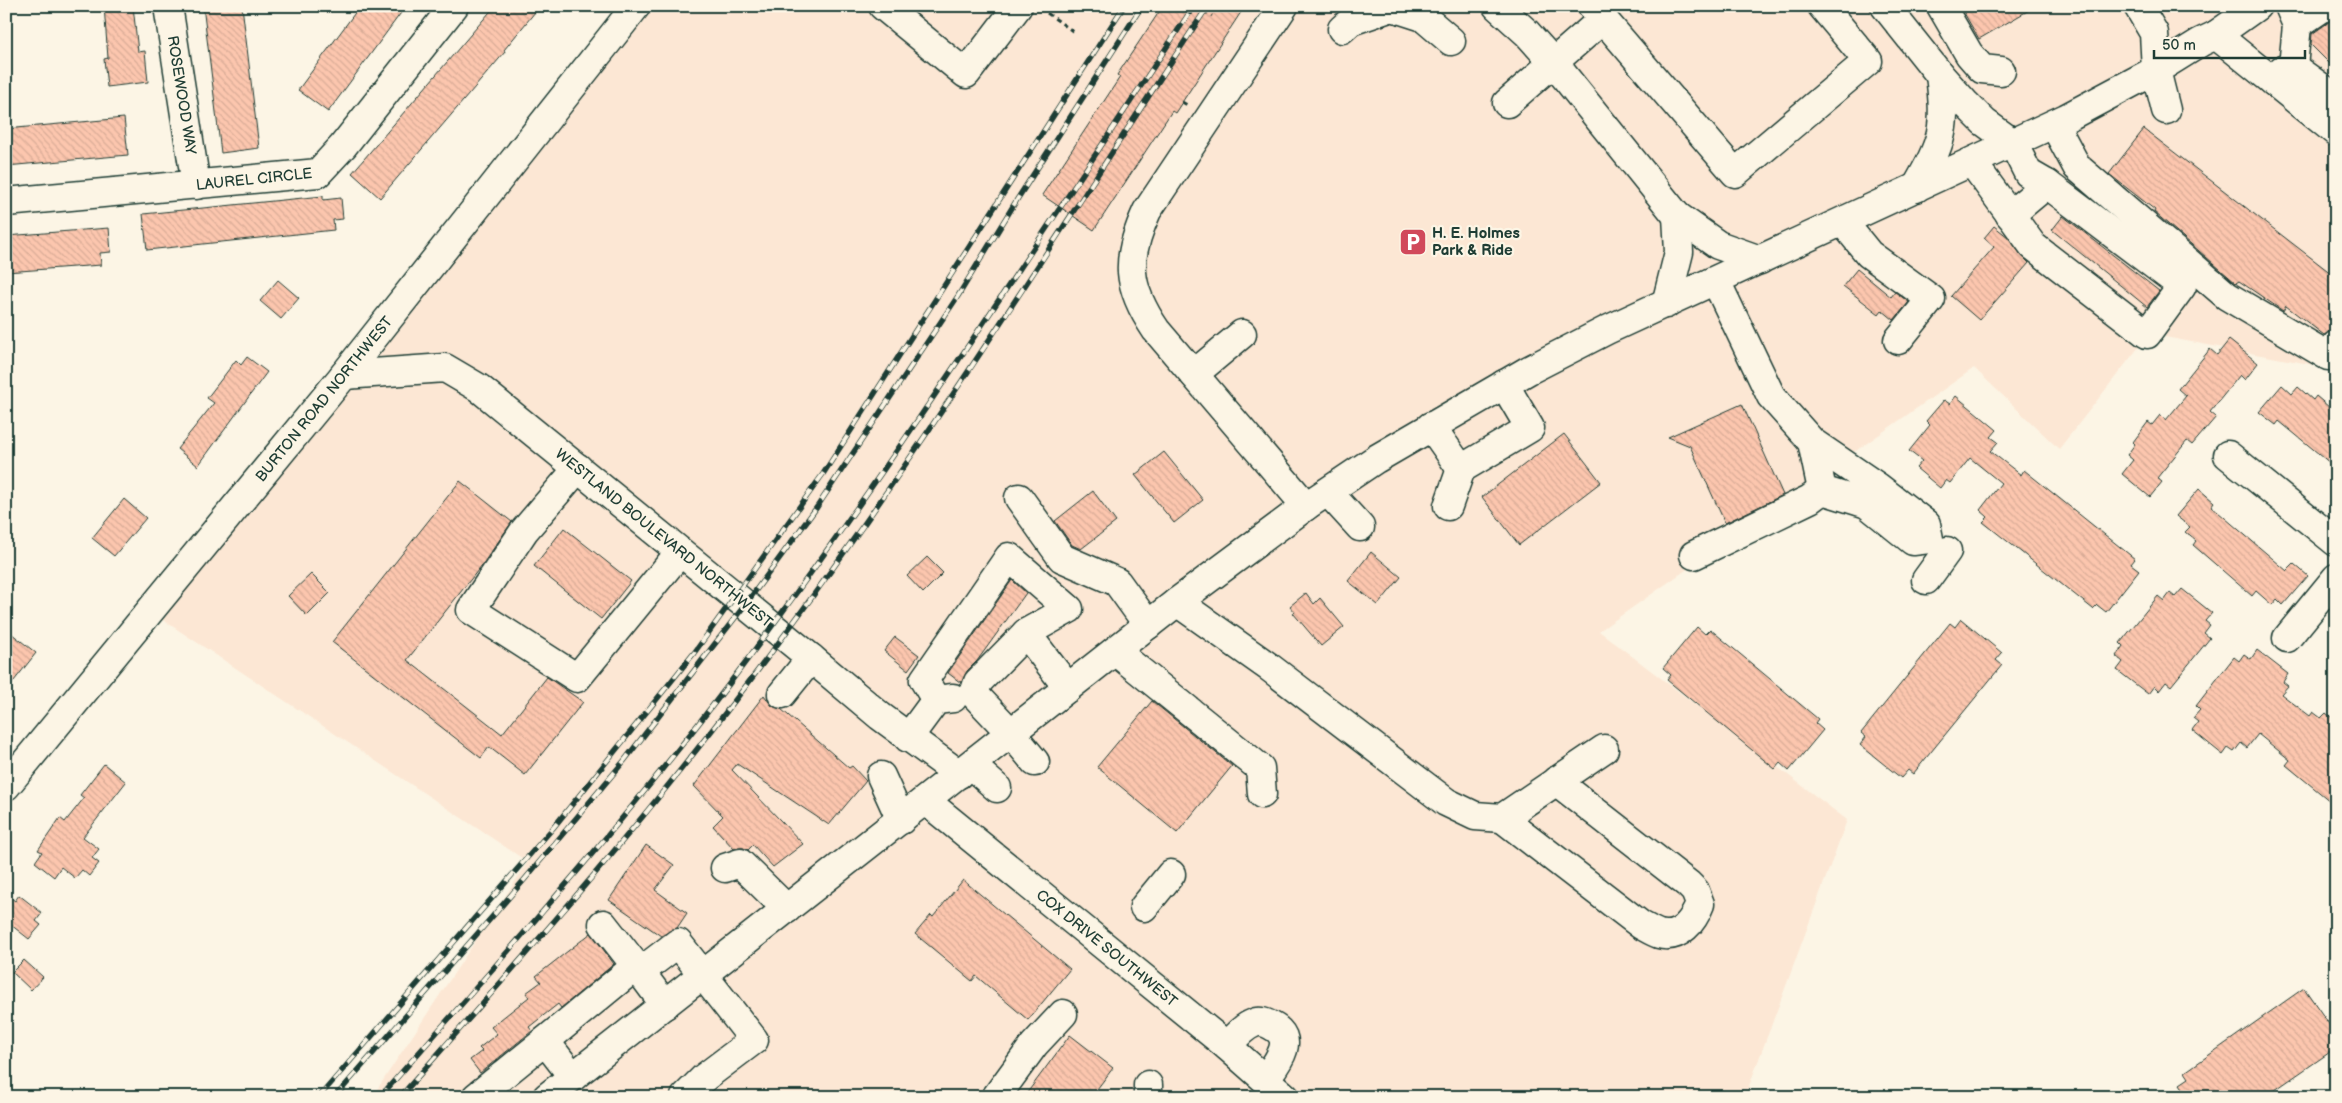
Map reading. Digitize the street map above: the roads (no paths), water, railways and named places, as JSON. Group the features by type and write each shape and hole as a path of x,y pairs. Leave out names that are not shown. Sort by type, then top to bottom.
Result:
{"street":[{"name":"ROSEWOOD WAY","path":"168,6 196,184"},
{"name":"LAUREL CIRCLE","path":"6,202 318,173 343,146 454,6"},
{"name":"BURTON ROAD NORTHWEST","path":"6,786 344,375 636,6"},
{"path":"883,6 966,74 1018,6"},
{"path":"1284,6 1147,211 1136,237 1132,262 1133,287 1143,310 1156,330 1194,374 1317,499 1360,527"},
{"path":"1497,6 1527,33 1553,62 1676,216 1718,245 1760,260"},
{"path":"1507,104 1553,62 1597,13 1735,173 1868,61 1822,6"},
{"path":"1885,6 1940,76 1984,122 2013,143 2028,174 2047,184 2182,286 2147,334 2033,246 1972,162"},
{"path":"1941,6 1969,54 1982,68 2001,71"},
{"path":"2138,6 2154,33 2156,70 2166,110"},
{"path":"547,1097 1177,602 1317,499 1431,426 1504,384 1607,330 2054,124 2156,70 2257,6"},
{"path":"2284,75 2293,16 2324,6"},
{"path":"1342,29 1351,21 1392,7 1423,17 1451,41"},
{"path":"2233,21 2336,132"},
{"path":"2284,75 2336,98"},
{"path":"1916,188 1941,139 1945,110 1940,76"},
{"path":"2054,124 2077,167 2227,296 2328,356 2336,345"},
{"path":"2010,215 2047,184"},
{"path":"1666,304 1679,252 1676,216"},
{"path":"1843,222 1869,254 1931,299 1898,340"},
{"path":"1694,555 1810,498 1822,490 1872,496 1812,442 1771,396 1716,281"},
{"path":"1194,374 1242,334"},
{"name":"WESTLAND BOULEVARD NORTHWEST","path":"344,375 445,368 479,388 908,738 997,788"},
{"path":"1448,506 1461,469 1530,428 1504,384"},
{"path":"1431,426 1461,469"},
{"path":"1812,442 1822,490"},
{"path":"2228,455 2336,542"},
{"path":"578,468 524,532 470,610 577,678 680,552"},
{"path":"1019,498 1062,558 1117,582 1148,625"},
{"path":"1926,580 1947,551"},
{"path":"936,700 924,680 1009,557 1068,608 1026,633 978,682 974,694"},
{"path":"2287,638 2336,578"},
{"path":"1177,602 1269,667 1446,802 1475,816 1502,818 1641,926 1661,935 1679,932 1693,920 1700,904 1695,892 1688,884 1556,781"},
{"path":"1026,633 1068,688"},
{"path":"1115,651 1260,768 1262,794"},
{"path":"782,694 811,658"},
{"path":"908,738 936,700 974,694"},
{"path":"974,694 1035,762"},
{"path":"1502,818 1604,749"},
{"path":"881,776 901,820"},
{"name":"COX DRIVE SOUTHWEST","path":"926,801 1266,1078 1285,1097"},
{"path":"725,868 740,863 787,909"},
{"path":"1144,907 1171,874"},
{"path":"603,924 665,1005"},
{"path":"476,1097 638,969 678,943 754,1040 705,1078 685,1097"},
{"path":"996,1097 1034,1045 1062,1014"},
{"path":"1227,1046 1243,1029 1255,1022 1266,1023 1276,1028 1284,1037 1285,1047 1278,1062 1266,1078"},
{"path":"545,1041 573,1077"}],"railway":[{"path":"319,1097 553,828 694,653 823,474 1124,6"},
{"path":"335,1097 525,879 624,761 745,605 817,507 958,296 1018,198 1142,6"},
{"path":"380,1097 602,842 688,738 729,684 850,518 909,433 1194,6"},
{"path":"400,1097 616,849 699,747 801,612 862,527 979,355 1208,6"}],"place":[{"name":"H. E. Holmes Park & Ride","path":"1413,242"}]}
